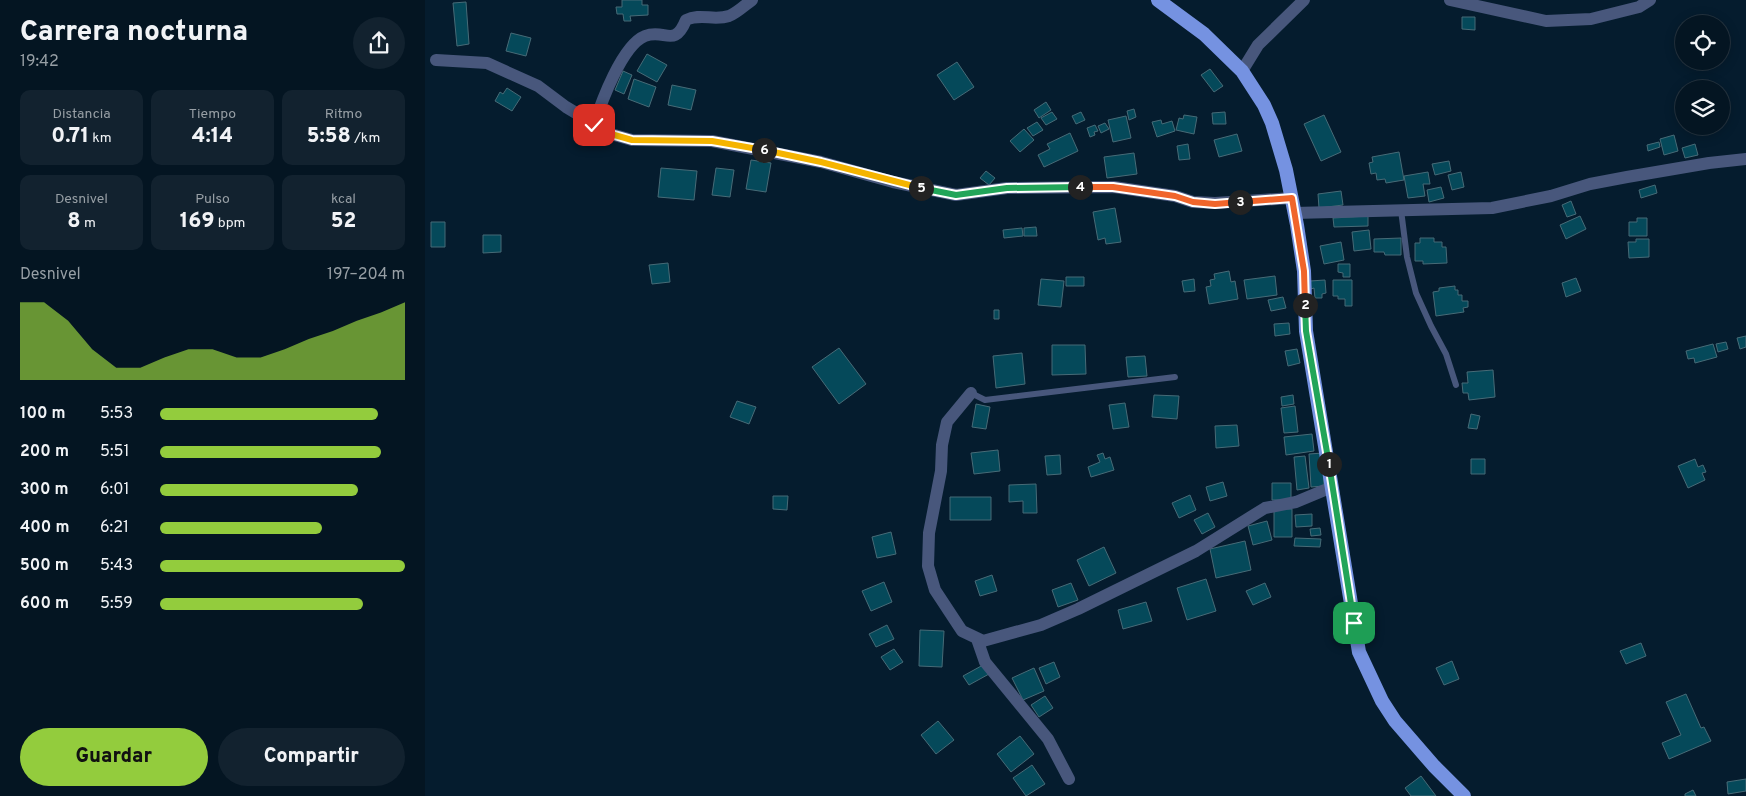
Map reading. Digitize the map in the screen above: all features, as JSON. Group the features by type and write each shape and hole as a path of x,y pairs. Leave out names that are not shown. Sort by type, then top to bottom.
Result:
{"main road":[{"path":"1164,2 1204,34 1242,71 1264,105 1272,123 1292,198 1304,271 1306,331 1359,652 1382,701 1395,721 1461,795"}],"street":[{"path":"594,125 605,92 622,60 637,42 645,36 673,37 681,31 686,20 694,16 714,18 731,16 752,0"},
{"path":"1242,71 1258,45 1304,0"},
{"path":"1450,0 1546,21 1591,19 1639,7 1650,0"},
{"path":"436,60 487,63 538,86 594,125 611,134 632,140 712,141 821,162 893,182 956,195 1007,188 1113,187 1175,196 1193,202 1215,204 1292,198"},
{"path":"1294,213 1492,208 1551,196 1590,184 1627,177 1709,163 1746,160"},
{"path":"971,393 947,422 945,430 938,493 929,534 928,566 935,590 962,631 977,639 988,640 1048,622 1195,551 1265,508 1296,502 1333,487"},
{"path":"977,639 985,662 1048,738 1069,779"}],"lane":[{"path":"1401,210 1407,257 1416,293 1446,354 1457,385"},
{"path":"971,393 985,400 1175,378"}],"building":[{"path":"622,0 642,0 642,5 648,5 648,15 630,16 631,21 624,21 623,14 617,14 616,7 622,7"},
{"path":"466,2 469,44 457,46 453,3"},
{"path":"1462,17 1475,17 1475,30 1462,29"},
{"path":"511,33 531,38 526,56 506,51"},
{"path":"647,54 667,65 657,82 637,71"},
{"path":"957,62 974,87 954,100 937,75"},
{"path":"1210,69 1223,86 1214,92 1201,75"},
{"path":"623,71 632,75 624,94 615,90"},
{"path":"634,79 656,87 649,107 628,99"},
{"path":"672,85 696,90 691,110 668,105"},
{"path":"507,88 521,97 512,111 495,101 500,92 503,94"},
{"path":"1046,102 1051,110 1039,118 1034,110"},
{"path":"1134,109 1136,117 1129,120 1127,111"},
{"path":"1052,112 1057,119 1046,125 1041,118"},
{"path":"1081,112 1085,120 1076,124 1072,116"},
{"path":"1225,112 1226,124 1213,124 1212,113"},
{"path":"1184,115 1197,117 1194,134 1176,130 1179,118 1183,119"},
{"path":"1324,115 1341,152 1321,161 1304,124"},
{"path":"1126,116 1131,138 1113,142 1108,120"},
{"path":"1161,120 1162,124 1172,121 1175,131 1157,137 1152,122"},
{"path":"1037,122 1043,130 1033,136 1027,128"},
{"path":"1105,123 1109,129 1101,133 1098,126"},
{"path":"1095,125 1098,131 1094,132 1095,135 1090,137 1087,128"},
{"path":"1024,129 1034,140 1020,152 1010,141"},
{"path":"1070,133 1078,151 1044,167 1038,155 1050,149 1047,144"},
{"path":"1237,134 1242,151 1219,157 1214,140"},
{"path":"1674,135 1678,151 1664,155 1660,139"},
{"path":"1659,142 1660,147 1648,151 1647,145"},
{"path":"1188,144 1190,159 1179,160 1177,146"},
{"path":"1695,144 1698,155 1685,158 1682,148"},
{"path":"1399,152 1404,180 1386,183 1385,179 1377,180 1376,173 1371,174 1369,163 1373,162 1372,157"},
{"path":"1134,153 1137,174 1107,178 1104,157"},
{"path":"751,160 771,163 766,192 746,189"},
{"path":"1449,161 1451,171 1435,175 1432,164"},
{"path":"661,168 697,171 694,200 658,197"},
{"path":"716,168 734,170 730,197 712,195"},
{"path":"986,171 995,178 989,185 980,178"},
{"path":"1428,172 1430,184 1423,184 1425,196 1408,198 1404,176"},
{"path":"1461,172 1464,187 1452,190 1448,175"},
{"path":"1655,185 1657,193 1641,198 1639,190"},
{"path":"1441,187 1444,198 1429,202 1427,190"},
{"path":"1341,191 1343,205 1319,208 1318,194"},
{"path":"1571,201 1576,214 1567,217 1562,205"},
{"path":"1115,208 1121,242 1106,244 1105,238 1098,240 1093,212"},
{"path":"1368,216 1368,226 1334,227 1333,218"},
{"path":"1580,216 1586,229 1566,239 1560,225"},
{"path":"1637,218 1647,218 1647,236 1629,236 1629,222 1637,222"},
{"path":"431,222 445,222 445,247 431,247"},
{"path":"1036,227 1037,236 1024,236 1024,228"},
{"path":"1022,228 1023,236 1004,238 1003,230"},
{"path":"1369,230 1371,249 1354,251 1352,232"},
{"path":"483,235 501,235 501,252 483,253"},
{"path":"1401,238 1401,255 1385,255 1384,252 1374,252 1374,239"},
{"path":"1420,238 1434,238 1434,242 1442,242 1442,247 1446,247 1447,263 1423,264 1423,261 1415,261 1415,243 1420,243"},
{"path":"1636,239 1649,239 1649,257 1629,258 1628,242 1636,242"},
{"path":"1341,242 1344,260 1324,264 1320,246"},
{"path":"668,263 670,282 652,284 649,265"},
{"path":"1338,264 1350,264 1350,277 1343,277 1343,273 1338,272"},
{"path":"1229,271 1231,282 1235,281 1238,299 1209,304 1206,287 1211,286 1210,280 1215,279 1214,274"},
{"path":"1275,276 1277,295 1247,299 1244,280"},
{"path":"1066,277 1084,277 1084,286 1066,286"},
{"path":"1576,278 1581,291 1566,297 1562,283"},
{"path":"1041,279 1064,281 1061,307 1038,305"},
{"path":"1194,279 1195,291 1184,292 1182,281"},
{"path":"1325,280 1326,293 1322,294 1322,298 1315,298 1314,288 1311,289 1310,281"},
{"path":"1333,280 1352,280 1352,306 1345,306 1345,299 1338,299 1338,296 1333,296"},
{"path":"1455,286 1455,290 1458,290 1458,295 1462,295 1462,301 1468,301 1468,307 1463,308 1464,312 1436,316 1433,292 1439,291 1439,288"},
{"path":"1283,297 1286,308 1271,311 1268,300"},
{"path":"994,310 999,310 999,319 994,319"},
{"path":"1289,323 1290,334 1275,336 1274,324"},
{"path":"1746,336 1746,347 1740,349 1737,338"},
{"path":"1726,342 1728,349 1718,352 1716,344"},
{"path":"1713,344 1717,357 1695,363 1694,358 1688,359 1686,351"},
{"path":"1052,345 1085,345 1086,374 1052,375"},
{"path":"839,348 866,384 839,404 812,367"},
{"path":"1297,349 1300,363 1288,366 1285,351"},
{"path":"1022,353 1025,384 996,388 993,356"},
{"path":"1145,356 1147,376 1128,377 1126,357"},
{"path":"1493,370 1495,397 1469,400 1468,393 1463,393 1462,383 1468,383 1467,372"},
{"path":"1154,395 1179,396 1177,419 1152,417"},
{"path":"1293,395 1294,404 1282,406 1281,397"},
{"path":"737,401 756,407 749,424 730,417"},
{"path":"1125,403 1129,427 1113,429 1109,405"},
{"path":"976,404 990,407 986,429 972,427"},
{"path":"1295,406 1298,432 1284,433 1281,408"},
{"path":"1471,414 1480,416 1477,429 1468,428"},
{"path":"1237,425 1239,446 1216,448 1215,426"},
{"path":"1312,434 1314,451 1286,455 1284,437"},
{"path":"998,450 1000,471 974,474 971,453"},
{"path":"1103,453 1105,459 1110,457 1114,470 1091,477 1088,467 1100,462 1097,455"},
{"path":"1323,453 1324,486 1311,487 1309,454"},
{"path":"1060,455 1061,474 1047,475 1045,456"},
{"path":"1305,456 1309,488 1297,490 1294,457"},
{"path":"1471,459 1485,459 1485,474 1471,474"},
{"path":"1695,459 1698,467 1703,465 1706,472 1702,473 1705,480 1688,488 1678,466"},
{"path":"1223,482 1227,496 1210,501 1206,487"},
{"path":"1272,483 1291,483 1291,500 1272,500"},
{"path":"1036,484 1037,513 1023,513 1023,501 1009,502 1009,485"},
{"path":"1190,495 1196,510 1179,518 1172,503"},
{"path":"773,496 788,496 787,510 773,509"},
{"path":"950,497 991,497 991,520 950,520"},
{"path":"1274,509 1292,509 1292,537 1274,537"},
{"path":"1208,513 1215,527 1202,534 1194,520"},
{"path":"1312,514 1312,526 1296,527 1295,515"},
{"path":"1267,521 1272,540 1253,545 1248,526"},
{"path":"1320,528 1321,535 1311,536 1310,529"},
{"path":"891,532 896,554 877,558 872,537"},
{"path":"1295,538 1321,539 1320,547 1294,546"},
{"path":"1245,541 1251,570 1216,578 1210,549"},
{"path":"1104,547 1116,573 1089,586 1077,560"},
{"path":"992,575 997,591 980,596 975,581"},
{"path":"1206,579 1216,611 1187,620 1177,588"},
{"path":"884,582 892,602 871,611 862,591"},
{"path":"1071,583 1078,600 1058,607 1052,590"},
{"path":"1265,583 1271,597 1253,605 1246,591"},
{"path":"1146,602 1152,621 1123,629 1118,610"},
{"path":"887,625 894,639 876,647 869,634"},
{"path":"920,630 944,631 942,667 919,666"},
{"path":"1641,643 1646,656 1626,664 1620,651"},
{"path":"894,649 903,662 890,670 881,657"},
{"path":"1452,661 1459,679 1444,685 1436,668"},
{"path":"1054,662 1060,677 1046,684 1039,668"},
{"path":"983,665 989,674 969,685 963,676"},
{"path":"1034,668 1044,691 1023,700 1012,678"},
{"path":"1686,694 1701,728 1704,727 1711,741 1669,759 1662,743 1681,735 1666,702"},
{"path":"1045,696 1053,708 1039,717 1031,705"},
{"path":"938,721 954,740 936,754 921,735"},
{"path":"1020,736 1034,754 1011,772 997,754"},
{"path":"1032,765 1045,784 1026,796 1013,778"},
{"path":"1421,776 1436,796 1411,796 1405,788"},
{"path":"1746,779 1746,791 1728,794 1727,782"},
{"path":"1693,790 1696,796 1685,796 1685,794"}],"route":[{"path":"594,125 611,134 632,140 712,141 821,162 893,182 956,195 1007,188 1113,187 1175,196 1193,202 1215,204 1292,198 1304,271 1306,331 1354,623"}]}
